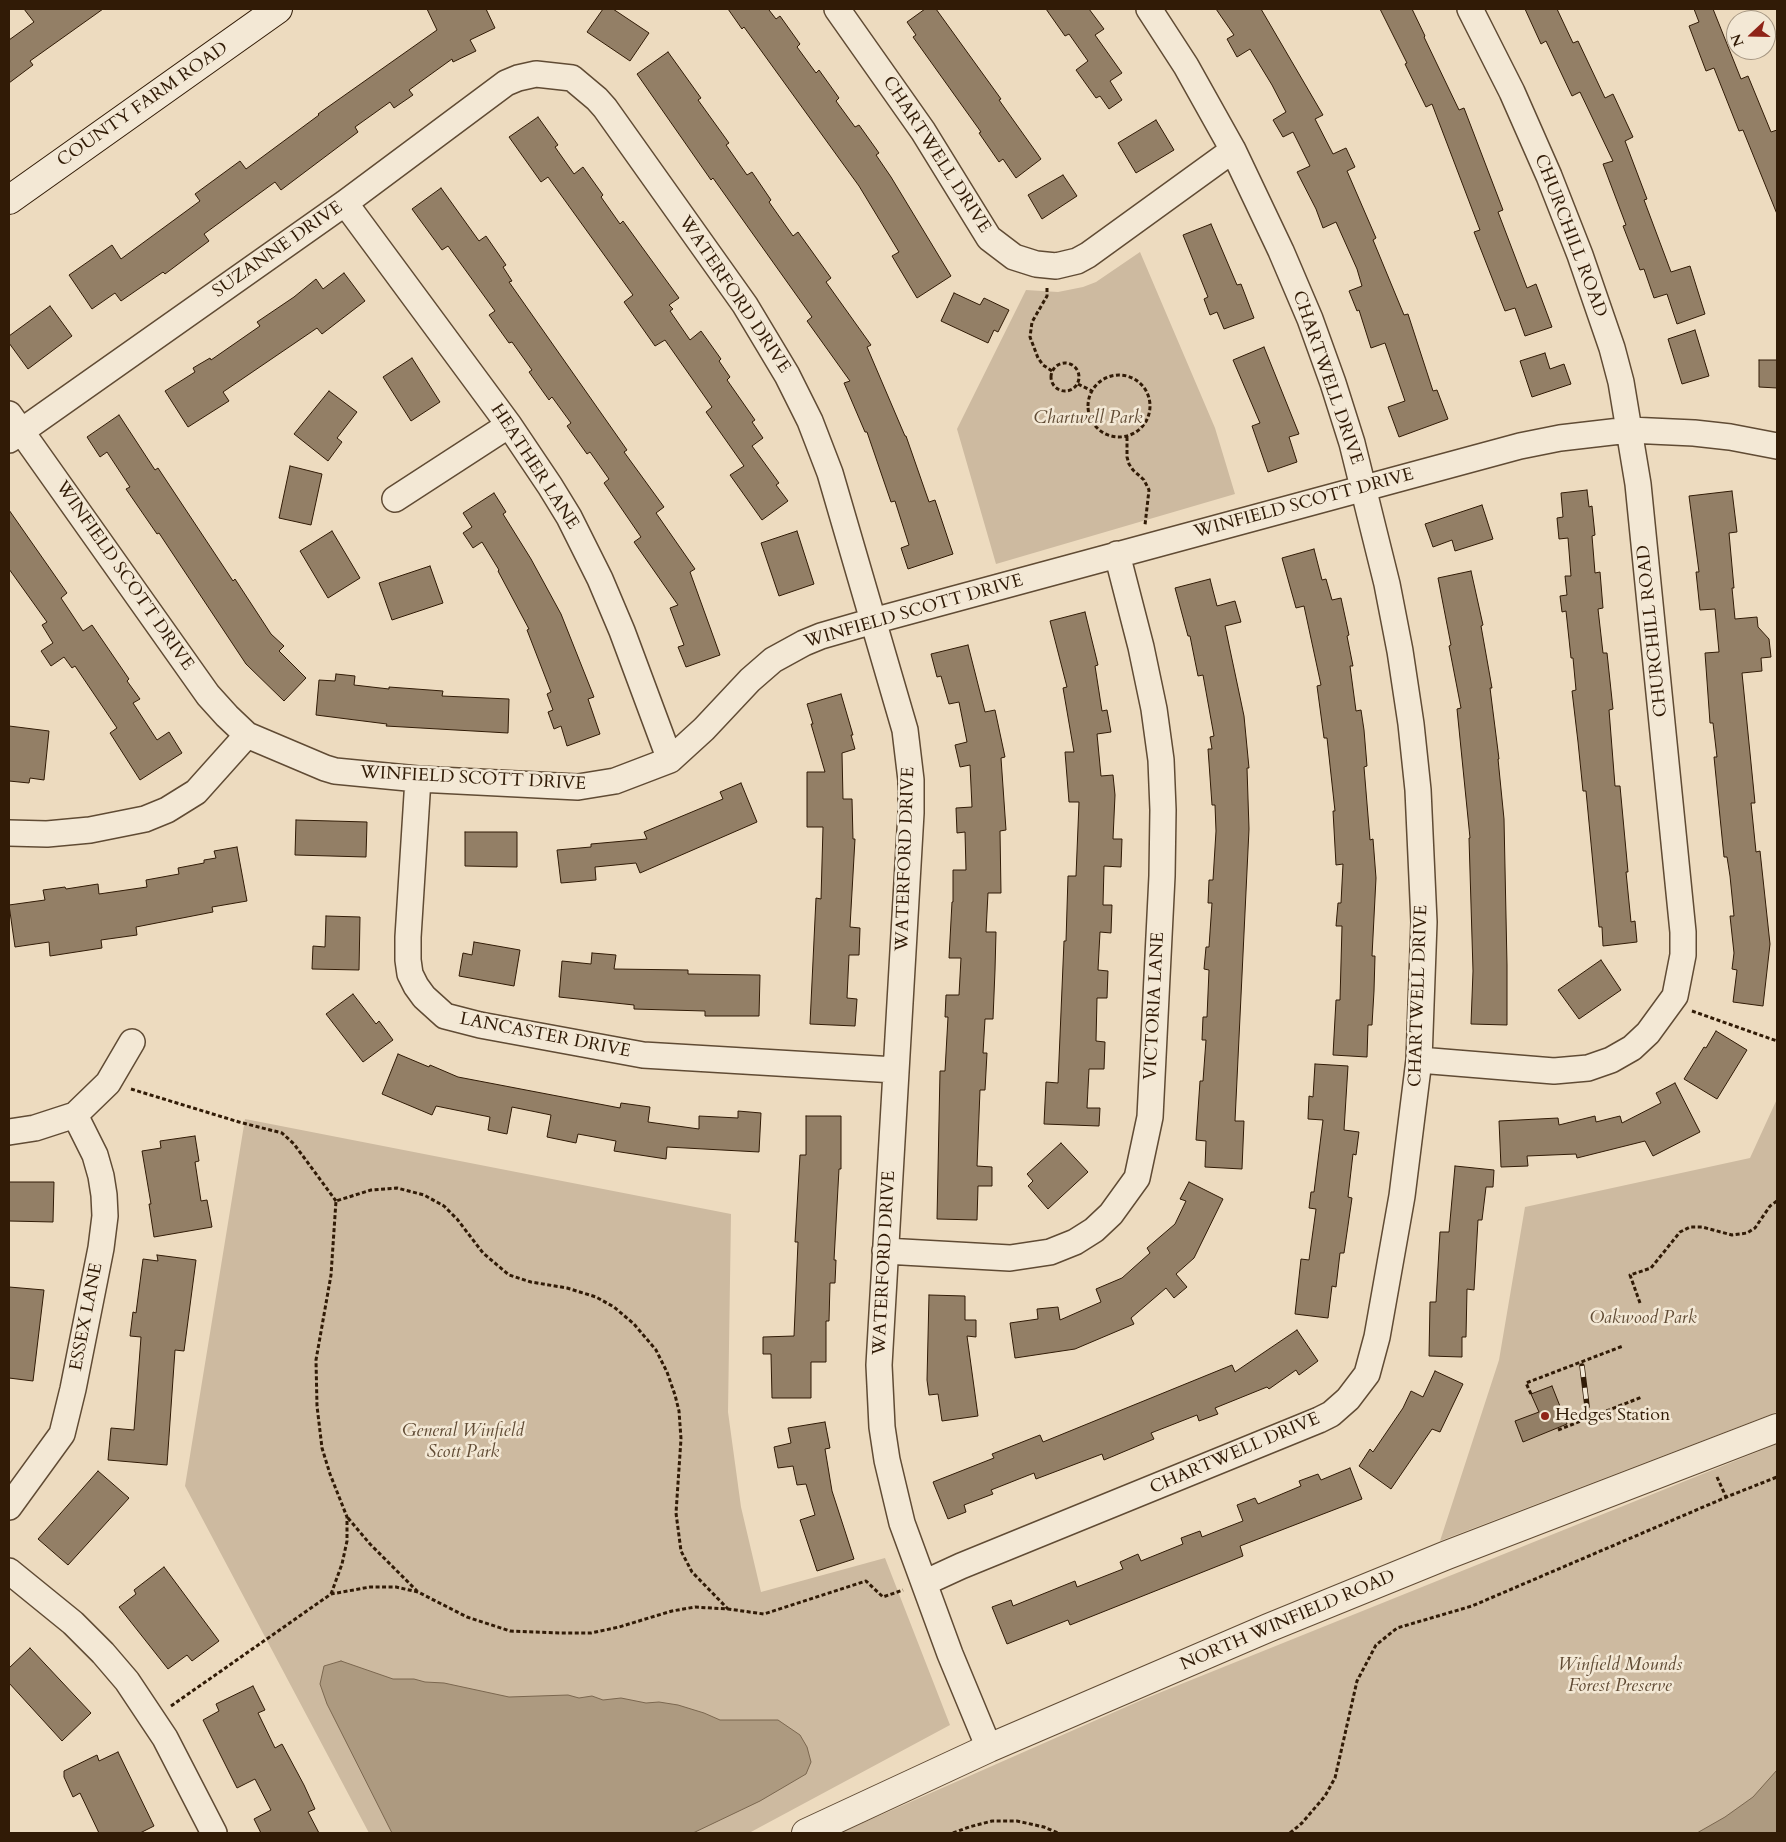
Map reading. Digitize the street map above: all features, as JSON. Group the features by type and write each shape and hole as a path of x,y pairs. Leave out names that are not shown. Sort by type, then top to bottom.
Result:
{"street":[{"name":"COUNTY FARM ROAD","path":"9,200 278,9"},
{"name":"CHARTWELL DRIVE","path":"837,9 923,131 989,238 1014,257 1046,266 1066,264 1088,255 1233,150"},
{"name":"CHARTWELL DRIVE","path":"924,1583 961,1566 1331,1414 1348,1398 1367,1374 1377,1336 1402,1196 1419,1060 1424,922 1418,790 1400,651 1388,584 1364,487 1335,391 1310,319 1281,251 1233,150 1186,66 1150,9"},
{"name":"CHURCHILL ROAD","path":"1419,1060 1554,1071 1588,1068 1611,1060 1632,1048 1648,1033 1676,996 1682,963 1684,932 1638,484 1620,382 1612,348 1580,254 1549,176 1512,92 1470,9"},
{"name":"SUZANNE DRIVE","path":"13,429 345,203 506,83 536,74"},
{"name":"WATERFORD DRIVE","path":"536,74 572,78 597,99 745,305 787,374 810,421 830,472 904,730 911,780 879,1366 882,1427 887,1460 902,1523 950,1654 989,1748"},
{"name":"HEATHER LANE","path":"345,203 509,425 564,510 600,579 622,631 670,760"},
{"path":"395,499 509,425"},
{"name":"WINFIELD SCOTT DRIVE","path":"13,429 208,695 248,735 335,771 418,779 578,787 614,781 670,760 704,729 750,680 773,660 812,639 873,621 1364,487 1520,446 1560,438 1629,430 1721,436 1777,446"},
{"name":"VICTORIA LANE","path":"885,1251 1010,1258 1050,1252 1075,1242 1094,1230 1111,1214 1138,1178 1150,1117 1164,810 1154,709 1141,647 1117,554"},
{"path":"9,833 47,834 90,830 145,818 167,810 196,792 248,735"},
{"name":"LANCASTER DRIVE","path":"418,779 408,960 410,974 416,986 424,997 445,1016 480,1026 643,1055 895,1070"},
{"path":"9,1132 35,1128 75,1115 108,1082 132,1042"},
{"name":"ESSEX LANE","path":"9,1506 62,1434 73,1389 100,1248 104,1216 104,1195 101,1176 95,1155 75,1115"},
{"name":"NORTH WINFIELD ROAD","path":"806,1833 989,1748 1268,1628 1429,1562 1777,1428"},
{"path":"9,1571 73,1623 128,1681 165,1738 214,1833"}],"path":[{"path":"1046,266 1046,296 1032,322 1030,337 1038,358 1052,371"},
{"path":"1061,363 1071,364 1078,370 1078,384 1071,390 1062,392 1058,390 1051,382 1052,371 1061,363"},
{"path":"1116,375 1135,379 1148,394 1151,405 1144,425 1137,432 1127,437 1111,436 1097,428 1091,420 1088,410 1092,391 1106,378 1116,375"},
{"path":"1078,384 1092,391"},
{"path":"1127,437 1129,464 1144,480 1148,490 1146,520 1141,548"},
{"path":"1670,1004 1777,1041"},
{"path":"108,1082 239,1122 282,1133 294,1144 336,1201 330,1275 316,1360 317,1406 322,1448 347,1516 370,1544 418,1592"},
{"path":"336,1201 371,1190 397,1188 424,1195 444,1206 457,1219 483,1253 509,1275 531,1282 567,1288 596,1297 614,1307 634,1324 656,1350 668,1372 675,1394 681,1439 676,1513 681,1551 692,1572 728,1609"},
{"path":"1640,1304 1630,1274 1651,1268 1680,1232 1690,1227 1702,1227 1732,1236 1746,1233 1756,1228 1770,1206 1777,1201"},
{"path":"1531,1394 1526,1383 1623,1346"},
{"path":"1558,1430 1642,1397"},
{"path":"1715,1474 1726,1497"},
{"path":"1290,1833 1302,1823 1325,1796 1335,1778 1357,1681 1376,1645 1397,1628 1472,1606 1777,1477"},
{"path":"331,1594 342,1564 347,1516"},
{"path":"169,1708 331,1594 370,1587 396,1587 418,1592 467,1617 510,1631 591,1633 695,1606 764,1614 866,1581 883,1597 924,1583"},
{"path":"954,1833 992,1821 1017,1821 1058,1833"}],"green space":[{"name":"Chartwell Park","path":"1140,252 1215,428 1235,494 996,564 957,429 1026,290 1058,292 1083,287 1096,282"},
{"name":"Oakwood Park","path":"1777,1099 1777,1412 1440,1541 1499,1360 1525,1207 1750,1158"},
{"name":"General Winfield Scott Park","path":"245,1119 731,1214 728,1412 741,1507 761,1592 885,1558 950,1725 749,1833 369,1833 185,1486"},
{"name":"Winfield Mounds Forest Preserve","path":"1777,1444 1777,1833 840,1833 1144,1699"}],"shaded area":[{"path":"341,1661 393,1679 414,1679 425,1682 444,1683 509,1697 568,1695 579,1698 592,1696 603,1700 621,1698 646,1703 659,1702 678,1705 720,1720 778,1720 800,1735 807,1747 811,1762 806,1774 760,1801 693,1833 392,1833 327,1704 320,1684 324,1666"},
{"path":"1777,1770 1777,1833 1697,1833 1725,1817 1753,1797"}],"building":[{"path":"24,9 103,9 30,61 33,65 9,83 9,40 34,22"},
{"path":"427,9 486,9 495,28 470,40 476,51 453,62 452,59 409,90 413,95 394,108 390,102 355,127 358,132 281,190 275,182 204,234 209,241 165,274 163,272 121,301 115,293 92,309 69,275 112,245 121,259 200,201 195,194 240,161 246,169 318,114 437,30"},
{"path":"603,9 613,9 649,33 630,61 587,32"},
{"path":"728,9 771,9 769,10 776,19 780,16 800,44 797,47 816,73 819,70 839,98 836,101 855,127 859,125 879,153 876,155 951,276 917,298 892,256 899,252 859,186 744,27 742,29"},
{"path":"925,9 936,9 1001,99 999,100 1041,159 1016,178 1003,159 999,162 979,133 981,132 913,37 916,35 907,22"},
{"path":"1046,9 1089,9 1104,29 1095,35 1122,73 1110,81 1122,100 1109,109 1100,96 1096,98 1076,70 1088,61 1069,34 1065,36"},
{"path":"1216,9 1261,9 1323,115 1315,119 1333,154 1346,148 1355,167 1347,171 1376,238 1373,240 1404,315 1408,314 1433,391 1437,390 1448,419 1399,437 1388,407 1405,401 1385,343 1371,348 1359,310 1357,311 1349,291 1362,286 1357,269 1336,222 1323,228 1316,209 1297,172 1310,166 1293,132 1283,137 1273,120 1286,112 1272,85 1250,49 1237,57 1227,39 1234,35"},
{"path":"1380,9 1412,9 1459,110 1464,108 1503,210 1498,212 1527,288 1536,284 1552,327 1525,336 1515,308 1505,311 1474,232 1480,230 1432,104 1426,107"},
{"path":"1525,9 1557,9 1573,43 1578,41 1605,98 1613,94 1633,137 1625,141 1647,199 1644,200 1671,272 1690,266 1705,314 1677,324 1667,294 1654,298 1644,269 1640,270 1623,226 1626,225 1603,164 1613,161 1580,92 1572,96 1546,41 1541,44"},
{"path":"1694,9 1713,9 1726,42 1726,60 1733,60 1741,79 1748,76 1771,132 1777,130 1777,214 1743,130 1739,131 1714,68 1706,71 1689,26 1699,22"},
{"path":"668,52 701,98 698,100 729,143 726,145 747,175 752,172 771,200 769,202 793,236 798,232 831,278 826,282 871,345 867,347 906,436 929,502 935,500 953,554 908,569 901,548 909,545 895,501 891,502 867,432 865,432 844,383 850,381 807,321 812,317 713,178 711,180 637,74"},
{"path":"538,117 558,145 555,147 574,174 583,167 603,195 601,197 620,224 623,221 679,298 669,305 673,309 670,311 690,340 701,331 721,359 719,361 730,377 727,380 755,420 752,422 763,438 752,446 779,483 776,485 788,501 762,520 730,475 744,466 706,412 712,407 665,340 655,346 624,302 633,295 548,177 541,182 509,137"},
{"path":"1156,120 1174,150 1136,173 1118,143"},
{"path":"1063,175 1077,196 1042,219 1028,195"},
{"path":"441,188 479,241 486,236 506,265 503,267 512,281 509,282 627,450 624,452 664,507 656,513 695,569 690,572 720,655 686,667 678,647 684,645 670,608 678,605 634,542 641,537 604,483 609,479 590,452 587,454 567,426 571,423 552,397 549,400 529,372 532,370 489,315 495,311 448,246 442,250 412,209"},
{"path":"1211,224 1237,285 1241,284 1254,318 1224,329 1217,312 1210,315 1204,299 1208,297 1183,235"},
{"path":"344,273 365,301 322,334 317,328 223,392 229,401 188,427 165,391 195,372 193,368 210,358 211,360 260,326 257,322 294,297 316,279 323,289"},
{"path":"954,293 980,305 984,298 1009,310 998,332 994,330 988,343 941,321"},
{"path":"50,306 72,336 28,369 9,343 9,336"},
{"path":"1695,330 1709,376 1682,384 1668,339"},
{"path":"1264,347 1299,434 1289,437 1297,462 1268,472 1252,426 1260,423 1233,360"},
{"path":"1545,353 1550,369 1564,364 1571,384 1532,397 1520,361"},
{"path":"412,358 440,402 411,421 383,377"},
{"path":"1759,360 1777,360 1777,388 1759,387"},
{"path":"329,391 357,412 337,438 342,442 328,461 294,434"},
{"path":"119,415 155,470 158,468 233,581 235,579 271,634 284,646 279,651 306,678 284,701 246,664 159,533 157,534 126,489 130,487 107,452 100,457 87,437"},
{"path":"290,466 322,474 311,525 279,518"},
{"path":"1587,490 1589,507 1592,506 1595,535 1592,536 1595,573 1600,572 1603,608 1598,609 1603,653 1607,653 1613,709 1609,710 1615,786 1620,786 1631,922 1635,921 1637,942 1603,946 1602,927 1599,927 1586,791 1583,791 1572,691 1576,690 1573,658 1571,658 1566,611 1562,612 1560,596 1567,595 1565,576 1571,576 1568,538 1559,539 1557,518 1563,517 1561,493"},
{"path":"1732,491 1737,532 1729,533 1735,619 1757,617 1758,627 1769,639 1771,657 1761,658 1762,671 1742,673 1755,803 1751,803 1756,852 1760,851 1770,944 1763,1006 1733,1002 1737,970 1732,969 1734,953 1730,916 1734,916 1727,857 1724,857 1714,757 1717,757 1713,723 1710,723 1705,653 1719,652 1715,609 1700,610 1696,572 1699,572 1689,496"},
{"path":"494,493 506,512 503,514 531,559 561,614 594,697 588,699 600,734 567,746 561,726 554,729 548,712 553,710 547,694 551,692 527,630 529,629 499,570 482,542 473,548 463,533 472,527 463,513"},
{"path":"1482,505 1493,539 1455,551 1452,540 1433,547 1425,524"},
{"path":"9,510 67,593 61,598 83,631 92,625 129,679 127,681 140,699 133,703 157,740 169,732 182,753 140,780 110,733 117,728 75,666 72,668 64,657 51,666 41,651 53,643 42,625 47,622 9,569"},
{"path":"332,531 360,578 328,598 300,551"},
{"path":"797,531 814,584 779,596 761,543"},
{"path":"1314,549 1322,580 1326,579 1332,600 1341,598 1349,635 1347,636 1353,666 1350,666 1356,711 1361,710 1364,730 1367,766 1364,767 1370,840 1373,839 1376,878 1372,956 1375,956 1374,991 1372,1025 1368,1025 1367,1057 1333,1055 1336,1000 1340,1000 1342,926 1336,926 1338,903 1341,903 1343,864 1336,865 1333,811 1335,811 1327,738 1324,738 1317,686 1321,685 1304,606 1296,608 1282,558"},
{"path":"430,566 443,603 392,620 379,583"},
{"path":"1471,571 1483,625 1481,626 1492,688 1490,688 1504,819 1507,1025 1471,1024 1473,971 1470,838 1457,709 1461,708 1438,578"},
{"path":"1210,579 1217,606 1235,601 1241,622 1225,626 1244,716 1249,768 1247,768 1249,829 1235,1121 1244,1121 1242,1169 1205,1167 1206,1141 1196,1140 1200,1081 1203,1081 1206,1040 1202,1040 1203,1017 1207,1017 1209,970 1204,969 1206,947 1209,947 1212,903 1208,903 1209,880 1213,880 1216,831 1215,805 1212,805 1208,749 1212,749 1210,737 1214,736 1203,675 1198,676 1190,636 1188,636 1175,588"},
{"path":"1085,612 1098,665 1095,666 1102,711 1107,710 1111,732 1097,734 1101,776 1113,775 1115,795 1113,839 1122,839 1121,867 1104,866 1103,905 1112,905 1111,933 1100,932 1098,970 1108,971 1107,998 1097,998 1096,1041 1105,1042 1104,1069 1089,1069 1087,1108 1100,1108 1099,1126 1044,1124 1046,1082 1058,1083 1068,876 1076,876 1079,802 1069,802 1065,752 1074,752 1063,688 1067,687 1050,621"},
{"path":"968,645 985,712 995,710 1005,757 1001,758 1006,830 1000,831 1001,893 988,893 986,932 996,932 995,970 993,1019 985,1019 983,1053 987,1053 985,1090 980,1090 977,1166 992,1167 992,1186 978,1186 977,1220 937,1219 940,1071 945,1071 948,1017 945,1017 946,995 959,995 961,958 949,958 953,870 966,870 965,832 957,833 956,808 972,807 970,765 960,767 955,745 967,742 959,702 949,704 941,676 937,677 931,654"},
{"path":"336,674 355,676 354,685 389,689 389,687 443,691 442,696 509,699 508,733 386,726 387,724 316,715 319,680 335,681"},
{"path":"841,694 853,735 851,735 855,749 842,753 843,799 852,799 853,839 855,839 850,927 860,928 859,955 849,955 847,998 857,999 855,1026 810,1024 816,898 821,899 823,827 807,827 807,772 825,772 807,704"},
{"path":"9,726 49,731 44,780 30,778 29,783 9,781"},
{"path":"741,783 757,822 640,873 636,863 595,867 596,880 561,883 557,850 591,847 591,844 647,839 644,832 723,799 720,792"},
{"path":"296,820 367,822 366,857 295,855"},
{"path":"465,832 517,832 517,867 465,866"},
{"path":"237,847 247,901 212,907 213,912 136,927 137,935 101,940 102,948 50,956 49,942 15,947 9,905 45,900 43,890 65,887 66,889 98,884 99,894 147,887 146,880 179,874 178,868 204,863 204,860 216,858 214,851"},
{"path":"326,916 360,917 359,970 312,969 313,946 325,947"},
{"path":"474,942 520,950 514,986 459,976 463,953 472,955"},
{"path":"592,953 616,955 614,969 688,970 688,974 760,975 759,1016 705,1016 705,1011 634,1009 634,1005 559,997 562,961 591,964"},
{"path":"1601,960 1621,990 1579,1019 1558,990"},
{"path":"353,994 376,1024 379,1021 393,1040 363,1062 326,1014"},
{"path":"1716,1031 1747,1050 1717,1099 1684,1079"},
{"path":"398,1054 458,1077 620,1108 621,1103 650,1107 648,1122 699,1129 699,1116 738,1118 738,1111 761,1113 759,1152 667,1147 666,1159 614,1151 616,1141 578,1134 576,1143 547,1137 551,1115 512,1107 507,1134 488,1130 490,1117 436,1106 432,1115 382,1094"},
{"path":"1315,1064 1348,1066 1344,1130 1359,1132 1356,1155 1353,1154 1348,1197 1352,1198 1344,1253 1340,1253 1336,1287 1332,1286 1328,1318 1295,1314 1301,1259 1309,1260 1316,1209 1309,1208 1311,1192 1314,1192 1323,1120 1308,1119 1309,1096 1313,1097"},
{"path":"1675,1083 1700,1132 1653,1156 1645,1141 1577,1158 1576,1154 1527,1156 1528,1166 1501,1167 1499,1121 1558,1118 1559,1125 1595,1116 1596,1122 1620,1116 1622,1123 1661,1103 1656,1093"},
{"path":"806,1116 841,1116 841,1169 839,1169 834,1260 836,1260 835,1283 830,1283 829,1321 826,1321 826,1362 811,1362 811,1398 772,1398 771,1354 763,1354 763,1337 794,1336 798,1242 795,1242 800,1155 806,1155"},
{"path":"195,1136 199,1161 195,1162 201,1201 207,1200 212,1227 154,1237 149,1204 151,1204 142,1151 161,1148 160,1141"},
{"path":"1061,1143 1088,1172 1048,1209 1028,1186 1033,1181 1027,1174"},
{"path":"1455,1166 1494,1170 1493,1187 1486,1187 1482,1220 1478,1220 1474,1290 1467,1289 1466,1337 1462,1337 1462,1357 1429,1356 1430,1302 1436,1302 1440,1232 1449,1232"},
{"path":"9,1182 54,1182 53,1222 9,1221"},
{"path":"1189,1182 1223,1199 1194,1258 1176,1274 1187,1287 1174,1298 1166,1288 1131,1318 1134,1324 1075,1349 1015,1358 1010,1323 1038,1319 1037,1309 1058,1307 1060,1320 1101,1302 1096,1289 1122,1278 1150,1253 1147,1248 1175,1224 1186,1201 1180,1199"},
{"path":"157,1255 196,1260 184,1351 175,1350 167,1465 108,1460 111,1428 134,1430 141,1337 130,1336 133,1312 136,1313 143,1259 158,1261"},
{"path":"9,1287 44,1290 33,1381 9,1378"},
{"path":"929,1295 965,1296 965,1320 976,1320 976,1337 967,1336 978,1416 942,1421 938,1394 929,1395 927,1380"},
{"path":"1297,1330 1318,1361 1299,1375 1296,1370 1269,1389 1267,1387 1215,1408 1218,1414 1199,1421 1197,1415 1151,1433 1154,1439 1104,1460 1102,1454 1036,1479 1034,1473 991,1490 993,1494 964,1505 966,1512 948,1519 933,1482 994,1458 992,1454 1040,1435 1043,1442 1232,1365 1235,1372"},
{"path":"1435,1371 1463,1384 1440,1432 1432,1429 1391,1489 1359,1466 1370,1449 1373,1452 1403,1408 1411,1391 1423,1397"},
{"name":"Hedges Station","path":"1552,1386 1567,1424 1523,1442 1515,1421 1539,1412 1531,1394"},
{"path":"825,1422 830,1448 825,1449 832,1491 854,1559 817,1571 800,1520 815,1515 806,1484 797,1485 793,1466 778,1468 774,1447 791,1443 788,1428"},
{"path":"1350,1468 1362,1499 1240,1546 1243,1556 1070,1625 1068,1620 1007,1644 992,1607 1011,1600 1013,1606 1075,1581 1077,1587 1123,1569 1120,1562 1138,1554 1141,1561 1183,1544 1181,1538 1200,1531 1202,1537 1243,1521 1237,1505 1255,1498 1258,1504 1301,1486 1299,1481 1318,1474 1321,1480"},
{"path":"98,1471 129,1498 68,1565 38,1539"},
{"path":"164,1567 219,1641 192,1661 187,1655 168,1669 119,1607 136,1594 134,1590"},
{"path":"30,1648 91,1713 62,1741 9,1683 9,1668"},
{"path":"253,1686 265,1710 258,1713 275,1748 282,1744 304,1785 315,1809 308,1812 319,1833 261,1833 254,1819 271,1810 255,1779 237,1788 203,1720 219,1711 216,1704"},
{"path":"118,1752 154,1826 140,1833 99,1833 80,1793 73,1797 64,1777 64,1771 97,1755 99,1761"}],"railway":[{"path":"1582,1366 1587,1406"}],"place":[{"name":"Hedges Station","path":"1545,1416"}]}
